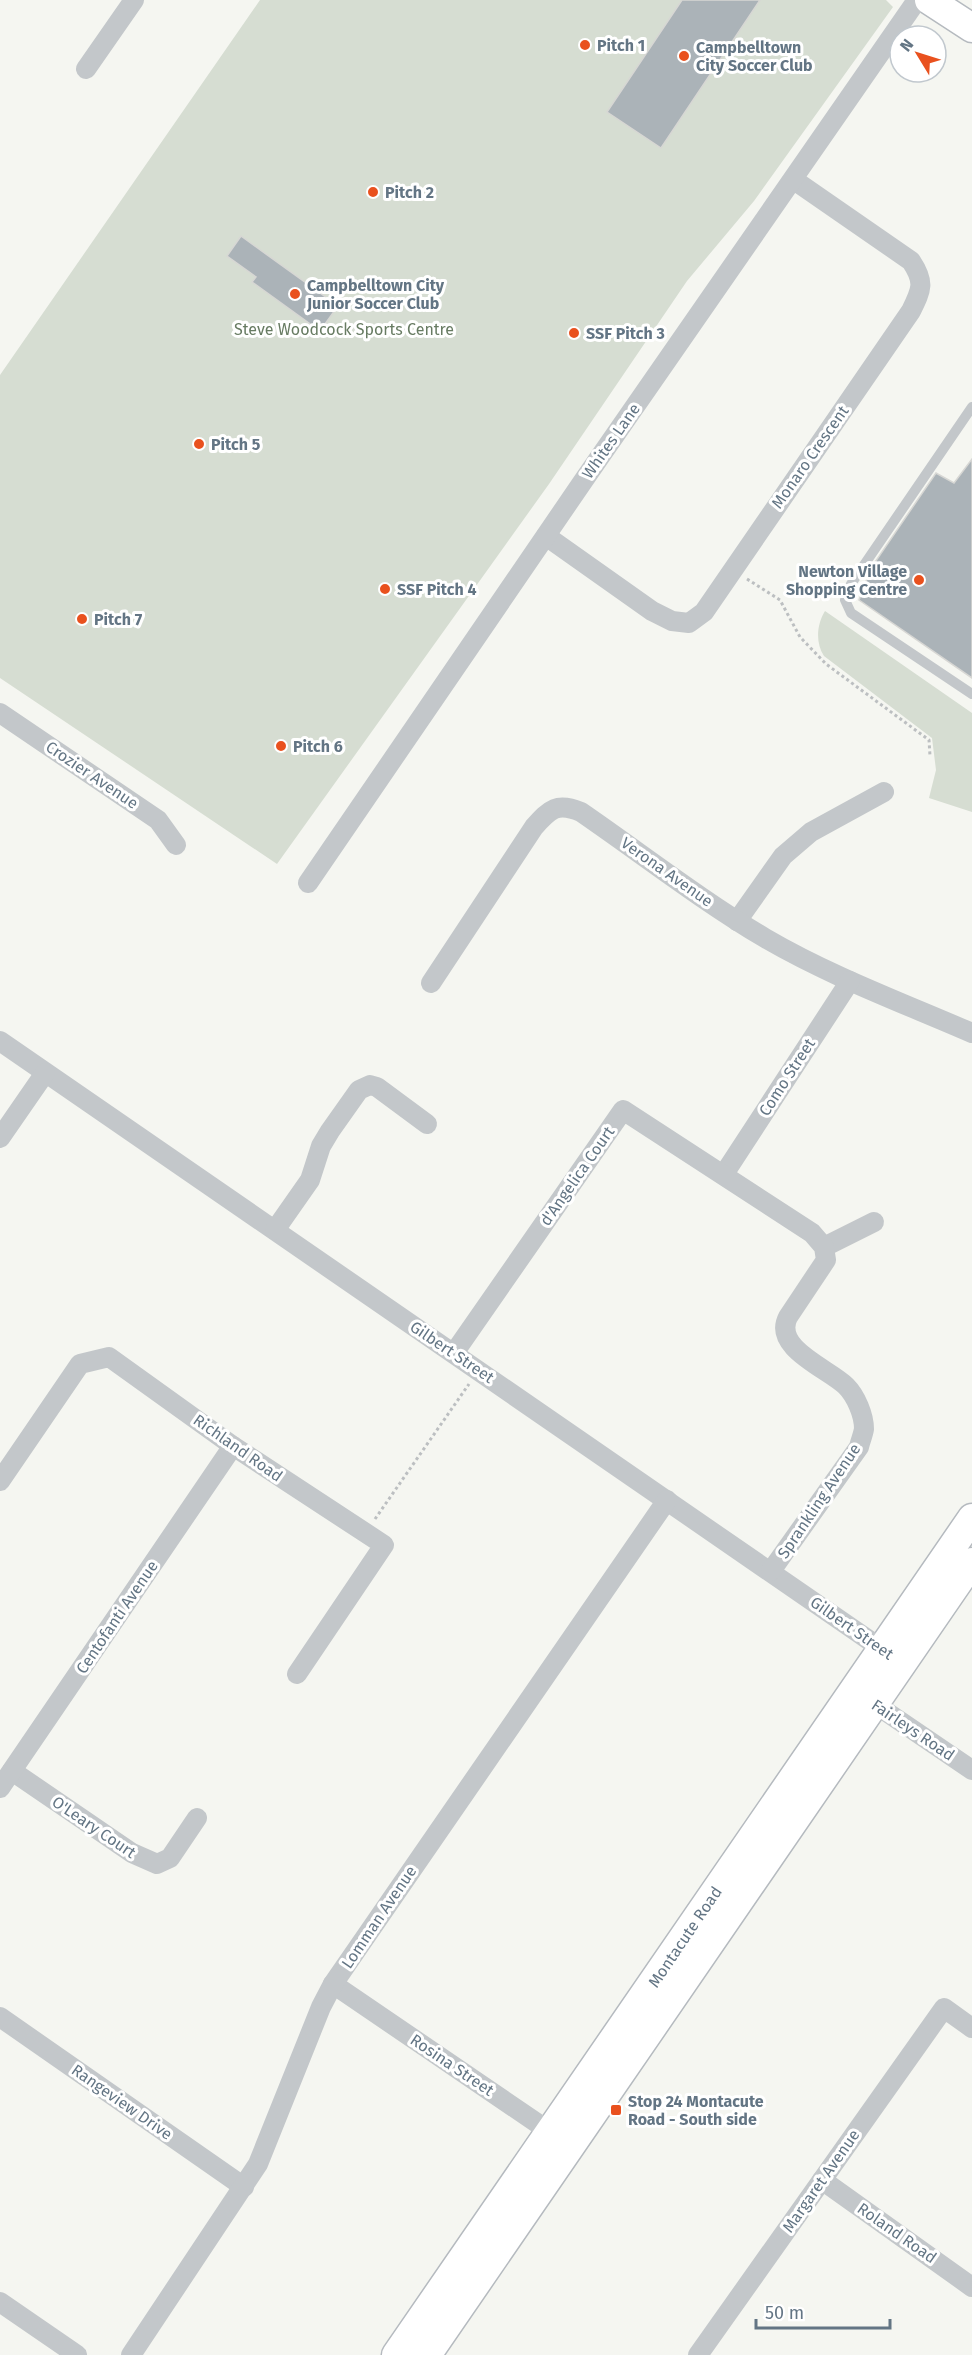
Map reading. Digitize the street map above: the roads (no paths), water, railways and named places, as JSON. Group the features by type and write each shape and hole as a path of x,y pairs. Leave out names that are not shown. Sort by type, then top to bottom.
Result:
{"main road":[{"path":"929,0 972,28"},
{"name":"Montacute Road","path":"893,1656 972,1518"},
{"name":"Montacute Road","path":"426,2355 560,2139 864,1696 893,1656 972,1562"},
{"name":"Montacute Road","path":"396,2355 560,2139"}],"street":[{"path":"86,69 134,0"},
{"name":"Whites Lane","path":"308,883 917,0"},
{"name":"Monaro Crescent","path":"546,537 652,611 672,621 689,623 704,612 912,311 920,292 921,275 911,261 794,180"},
{"name":"Crozier Avenue","path":"0,713 158,820 176,845"},
{"path":"737,921 783,856 811,832 884,792"},
{"name":"Verona Avenue","path":"431,983 534,827 556,808 568,807 581,812 737,921 768,940 850,981 972,1033"},
{"name":"Como Street","path":"724,1174 850,981"},
{"name":"Gilbert Street","path":"0,1041 893,1656"},
{"path":"0,1138 45,1073"},
{"path":"275,1230 310,1180 321,1146 359,1090 370,1085 377,1087 427,1124"},
{"name":"d'Angelica Court","path":"454,1353 623,1110 812,1233 825,1254"},
{"path":"825,1254 874,1222"},
{"name":"Sprankling Avenue","path":"771,1571 859,1447 864,1429 857,1402 846,1386 793,1347 786,1335 784,1324 825,1254"},
{"name":"Richland Road","path":"0,1481 80,1364 109,1357 233,1446 384,1545 297,1674"},
{"name":"Centofanti Avenue","path":"0,1788 233,1446"},
{"name":"Lomman Avenue","path":"131,2355 258,2164 321,2007 333,1984 667,1500"},
{"name":"Fairleys Road","path":"864,1696 972,1770"},
{"name":"O'Leary Court","path":"12,1771 132,1853 158,1864 170,1858 197,1818"},
{"name":"Rosina Street","path":"333,1984 560,2139"},
{"name":"Margaret Avenue","path":"702,2354 944,2008 972,2028"},
{"name":"Rangeview Drive","path":"0,2017 244,2187"},
{"name":"Roland Road","path":"822,2180 972,2287"},
{"path":"0,2302 77,2355"}],"lane":[{"path":"972,408 851,584 845,600 851,613 972,694"}],"place":[{"name":"Pitch 1","path":"585,45"},
{"name":"Campbelltown City Soccer Club","path":"684,56"},
{"name":"Pitch 2","path":"373,192"},
{"name":"Campbelltown City Junior Soccer Club","path":"295,294"},
{"name":"SSF Pitch 3","path":"574,333"},
{"name":"Pitch 5","path":"199,444"},
{"name":"Newton Village Shopping Centre","path":"919,580"},
{"name":"SSF Pitch 4","path":"385,589"},
{"name":"Pitch 7","path":"82,619"},
{"name":"Pitch 6","path":"281,746"},
{"name":"Stop 24 Montacute Road - South side","path":"616,2110"}],"park label":[{"name":"Steve Woodcock Sports Centre","path":"344,329"}]}
